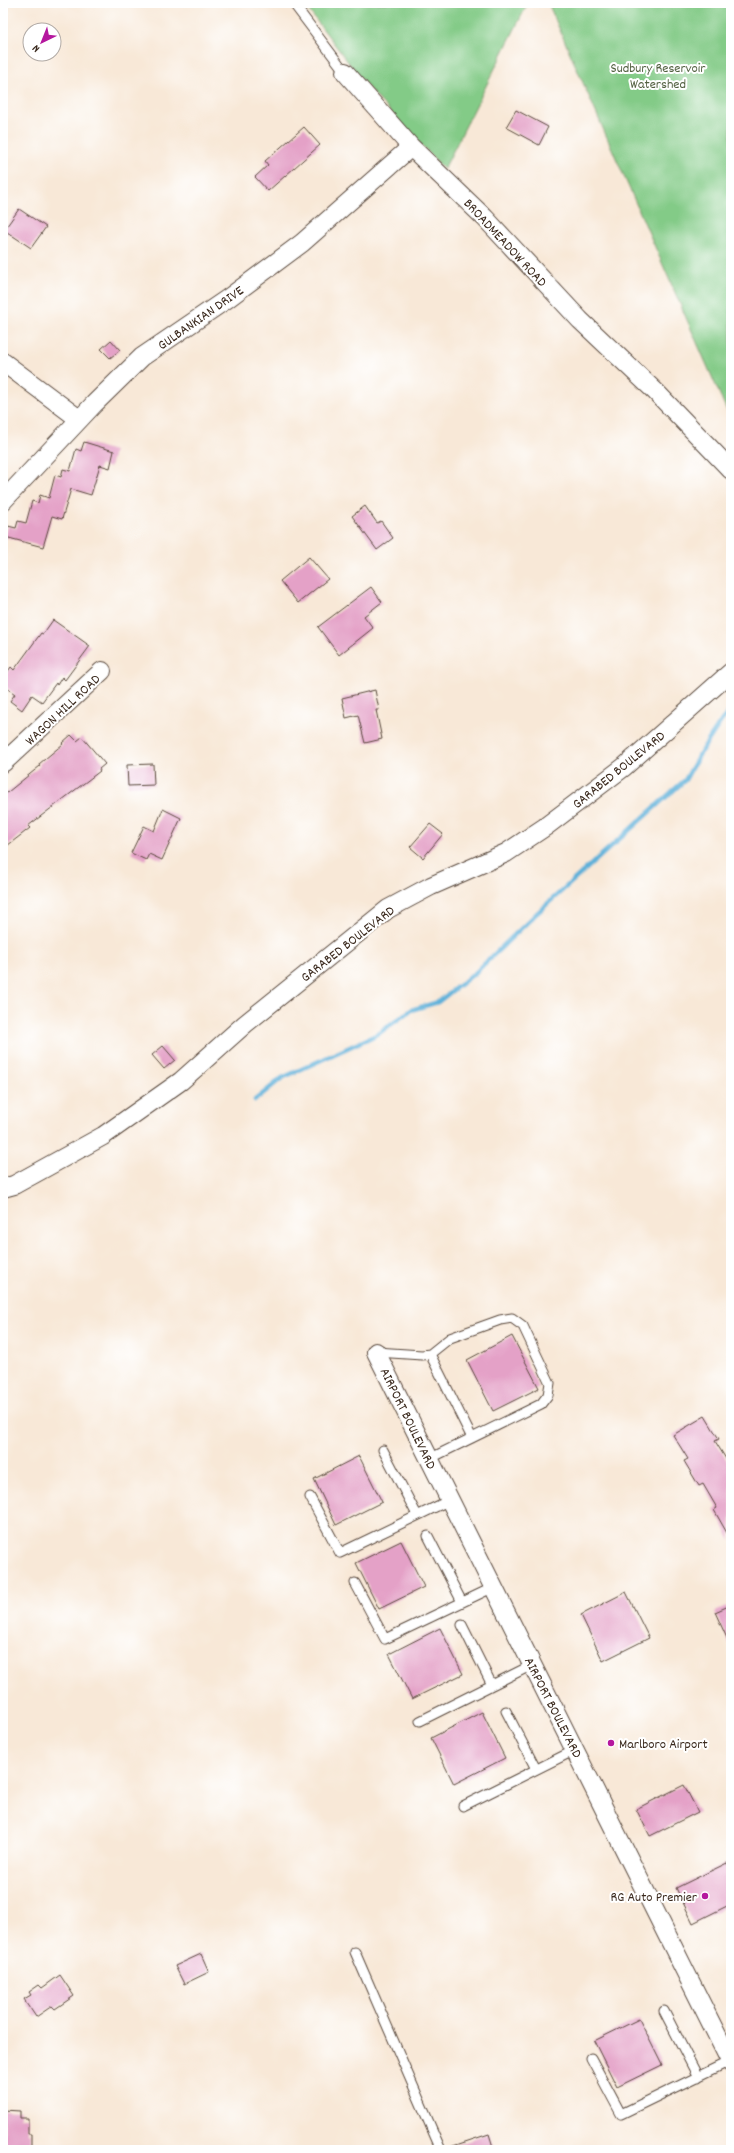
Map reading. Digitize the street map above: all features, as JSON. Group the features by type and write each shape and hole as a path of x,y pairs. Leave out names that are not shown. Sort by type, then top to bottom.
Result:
{"street":[{"name":"BROADMEADOW ROAD","path":"345,72 411,147 485,218 580,320 656,392 731,470"},
{"name":"GULBANKIAN DRIVE","path":"3,501 79,419 142,357 227,299 302,243 411,147"},
{"path":"3,362 79,419"},
{"name":"WAGON HILL ROAD","path":"3,763 102,671"},
{"name":"GARABED BOULEVARD","path":"3,1188 14,1185 103,1136 182,1082 245,1024 388,909 431,886 506,853 545,827 624,767 731,672"},
{"name":"AIRPORT BOULEVARD","path":"376,1352 731,2062"}],"lane":[{"name":"BROADMEADOW ROAD","path":"293,3 345,72"},
{"path":"376,1352 422,1356 430,1354 450,1338 500,1320 512,1318 523,1326 550,1383 548,1396 541,1404 429,1458"},
{"path":"430,1354 472,1438"},
{"path":"383,1450 417,1515"},
{"path":"310,1497 340,1553 450,1500"},
{"path":"428,1536 462,1602"},
{"path":"355,1583 385,1639 494,1587"},
{"path":"462,1625 492,1685"},
{"path":"420,1721 532,1665"},
{"path":"506,1711 536,1769"},
{"path":"464,1806 575,1750"},
{"path":"356,1952 441,2150"},
{"path":"664,2011 698,2077"},
{"path":"590,2058 621,2114 731,2062"}],"green space":[{"path":"303,3 528,3 444,169 368,88"},
{"name":"Sudbury Reservoir Watershed","path":"548,3 731,3 731,420 709,370"}],"building":[{"path":"516,110 548,127 539,145 506,127"},
{"path":"304,127 320,145 268,191 255,177 268,165 265,161"},
{"path":"19,209 46,227 31,248 4,230"},
{"path":"111,340 120,350 110,358 101,349"},
{"path":"84,442 114,451 110,468 100,465 91,495 71,489 62,519 52,516 43,547 5,537 8,526 16,528 18,521 26,523 32,501 38,503 40,495 49,498 55,475 61,477 63,469 70,471 76,449 81,451"},
{"path":"365,506 377,523 381,521 393,538 377,550 352,516"},
{"path":"309,557 328,579 298,603 280,581"},
{"path":"371,587 382,602 364,616 373,628 339,655 318,627"},
{"path":"53,620 90,646 65,680 62,677 42,702 32,695 22,710 10,701 15,694 3,685 3,678 11,667 14,670 41,633 43,634"},
{"path":"375,690 379,710 376,710 382,739 365,743 358,715 346,718 342,698"},
{"path":"71,735 77,741 82,737 105,764 99,769 100,771 28,826 30,828 3,849 3,796 40,766 39,764 63,744 62,743"},
{"path":"153,764 154,785 128,786 127,765"},
{"path":"163,809 181,818 162,860 149,854 146,860 131,853 144,826 154,831"},
{"path":"430,824 443,834 423,858 410,847"},
{"path":"163,1046 175,1060 164,1069 152,1055"},
{"path":"512,1336 539,1388 493,1411 467,1360"},
{"path":"705,1416 719,1439 715,1441 731,1467 731,1540 714,1510 717,1508 703,1484 699,1486 684,1461 688,1459 673,1435"},
{"path":"359,1456 382,1502 336,1525 314,1479"},
{"path":"401,1541 424,1587 379,1609 356,1563"},
{"path":"626,1592 649,1638 603,1661 581,1615"},
{"path":"731,1605 731,1647 715,1612"},
{"path":"440,1628 463,1674 412,1699 389,1654"},
{"path":"482,1712 505,1758 454,1784 431,1738"},
{"path":"684,1785 698,1812 650,1836 636,1809"},
{"name":"RG Auto Premier","path":"727,1863 731,1870 731,1904 693,1923 676,1888"},
{"path":"201,1954 209,1972 184,1984 175,1966"},
{"path":"60,1975 74,1996 55,2009 52,2006 36,2017 24,1999 31,1995 29,1992 39,1985 42,1988"},
{"path":"639,2019 662,2065 617,2087 594,2041"},
{"path":"3,2110 20,2111 20,2118 28,2118 28,2134 31,2134 31,2150 3,2150"},
{"path":"489,2134 494,2150 447,2150 447,2148"}],"waterway":[{"path":"255,1100 282,1078 378,1034 411,1010 438,1002 476,972 536,914 685,780 702,750 722,720 731,710"}],"place":[{"name":"Marlboro Airport","path":"611,1743"},
{"name":"RG Auto Premier","path":"705,1896"}]}
